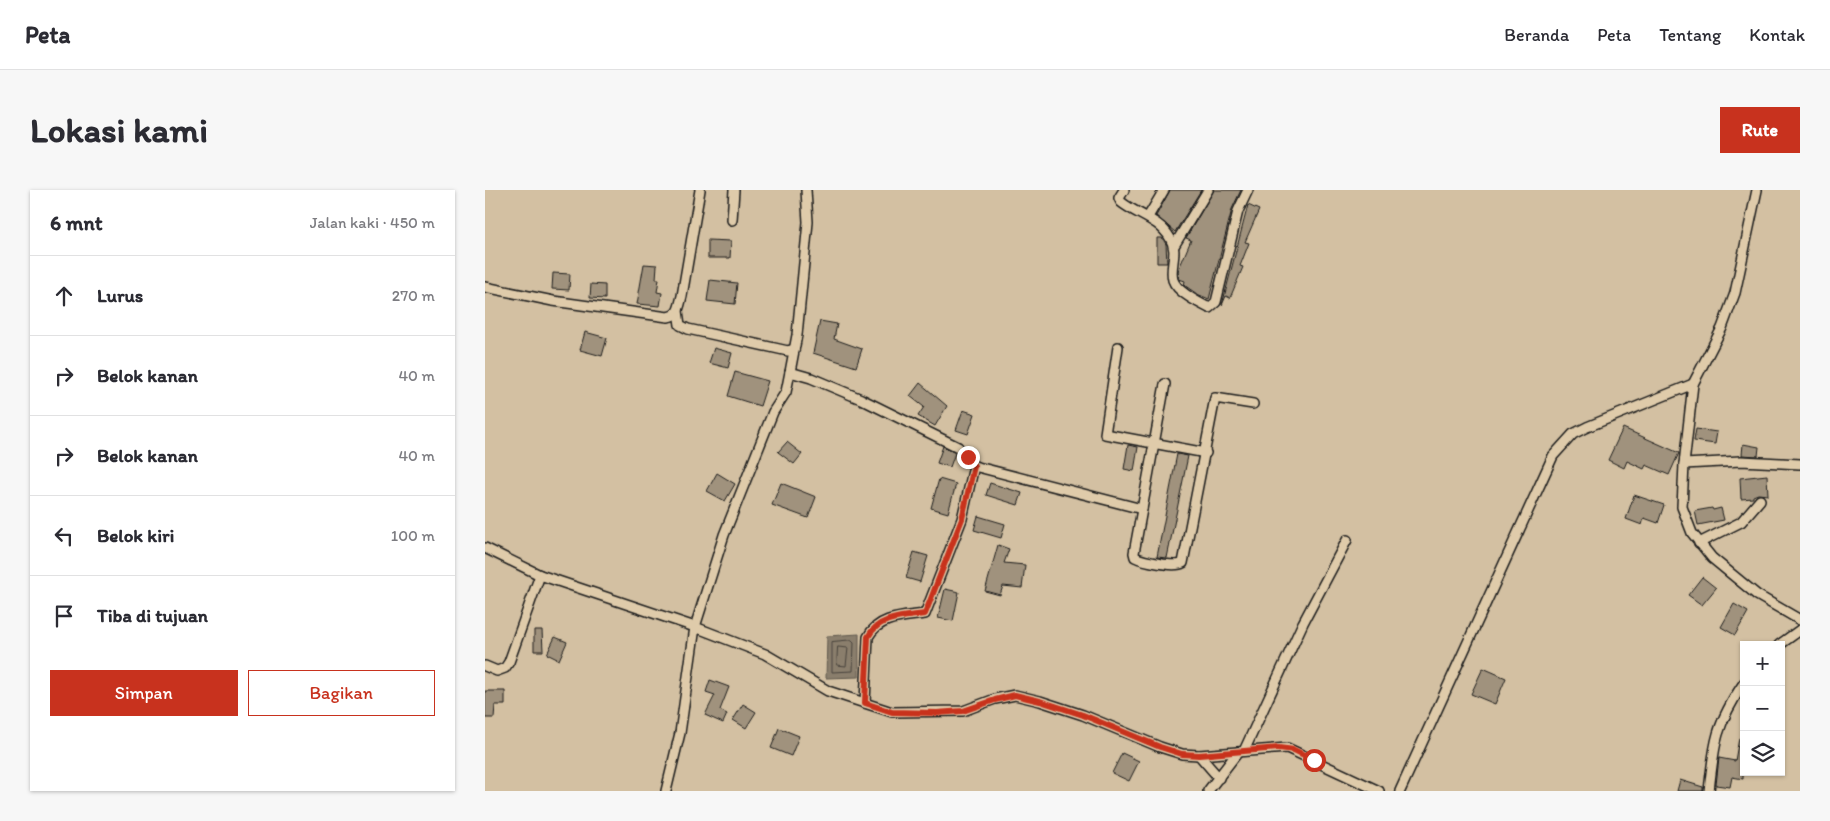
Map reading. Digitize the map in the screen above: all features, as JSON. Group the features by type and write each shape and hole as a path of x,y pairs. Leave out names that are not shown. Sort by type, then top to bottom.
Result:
{"street":[{"path":"701,190 678,311 680,325 688,329 788,351 794,349"},
{"path":"731,220 734,190"},
{"path":"666,791 680,733 695,627 724,535 773,412 786,392 794,349 808,222 806,190"},
{"path":"1124,190 1119,198 1121,202 1148,217 1167,234 1174,246"},
{"path":"1148,217 1165,190"},
{"path":"1208,190 1174,246 1173,282 1183,292 1212,308 1216,302 1238,211 1248,190"},
{"path":"1757,190 1735,293 1722,328 1693,384 1683,464 1682,507 1684,517 1699,543 1713,558 1757,595 1800,620"},
{"path":"485,287 553,301 668,317 674,316 678,311"},
{"path":"1119,347 1105,434 1206,453"},
{"path":"790,372 811,378 861,399 958,447 974,466 1142,509"},
{"path":"1165,384 1135,557 1181,565 1184,559 1206,453 1215,398 1253,404"},
{"path":"1400,791 1553,456 1573,434 1693,384"},
{"path":"1683,464 1749,461 1800,464"},
{"path":"865,703 868,637 872,630 885,621 925,614 962,519 974,466"},
{"path":"1699,543 1741,522 1760,500"},
{"path":"1207,791 1241,752 1303,623 1347,540"},
{"path":"485,548 540,575 695,627 765,654 828,691 892,712 937,713 963,711 1015,695 1083,715 1172,751 1199,755 1287,748 1379,791"},
{"path":"485,666 497,671 505,668 509,662 540,575"},
{"path":"1785,641 1800,630"},
{"path":"1709,791 1714,744 1719,724 1742,686"},
{"path":"1199,755 1219,778"}],"water":[{"path":"859,634 859,677 826,678 827,636"}],"building":[{"path":"1170,190 1201,190 1175,232 1156,216"},
{"path":"1214,190 1241,190 1232,209 1209,299 1197,294 1184,285 1185,281 1179,279 1178,271 1191,240 1186,238"},
{"path":"1248,205 1259,210 1245,242 1249,243 1240,266 1243,267 1230,298 1226,296 1222,305"},
{"path":"1157,238 1162,238 1166,244 1167,263 1157,263"},
{"path":"708,240 731,241 730,258 708,258"},
{"path":"644,264 657,265 656,279 659,279 657,292 662,293 660,306 637,304"},
{"path":"553,273 570,274 569,290 552,289"},
{"path":"710,280 737,283 735,304 707,301"},
{"path":"591,284 605,285 605,299 590,298"},
{"path":"820,321 837,324 834,339 862,349 856,367 813,353"},
{"path":"585,332 607,338 602,356 580,350"},
{"path":"714,348 732,353 728,368 709,363"},
{"path":"735,372 768,381 760,406 728,396"},
{"path":"920,383 947,406 935,426 918,416 924,407 910,396"},
{"path":"963,410 975,414 968,434 956,430"},
{"path":"1623,428 1679,453 1669,475 1646,465 1644,469 1627,461 1624,468 1608,460"},
{"path":"1696,429 1717,432 1715,444 1694,441"},
{"path":"787,442 802,454 794,464 778,452"},
{"path":"1743,444 1759,447 1758,456 1742,455"},
{"path":"1128,445 1138,447 1134,471 1124,469"},
{"path":"943,446 955,453 950,467 937,463"},
{"path":"1177,454 1188,456 1167,558 1157,557"},
{"path":"717,473 735,484 725,501 707,491"},
{"path":"1767,475 1768,495 1758,494 1753,496 1753,498 1741,499 1740,478"},
{"path":"939,479 956,484 948,513 931,508"},
{"path":"781,483 816,497 808,518 772,505"},
{"path":"990,483 1022,493 1018,505 986,495"},
{"path":"1634,495 1664,505 1658,523 1644,518 1642,525 1626,519"},
{"path":"1712,508 1713,510 1721,508 1724,520 1698,525 1695,511"},
{"path":"978,516 1005,524 1001,538 974,530"},
{"path":"998,545 1009,549 1004,563 1025,565 1022,588 1003,586 1000,595 985,591"},
{"path":"914,552 928,556 920,582 906,578"},
{"path":"1702,577 1716,588 1702,605 1688,595"},
{"path":"945,589 959,592 953,621 938,618"},
{"path":"1734,604 1748,612 1735,635 1721,627"},
{"path":"534,630 542,630 543,651 534,651"},
{"path":"555,637 567,642 559,660 547,654"},
{"path":"1483,668 1506,678 1495,704 1471,694"},
{"path":"710,680 729,687 720,710 727,714 723,723 705,715 715,695 706,692"},
{"path":"485,691 505,691 505,705 495,705 494,718 485,718"},
{"path":"743,704 756,712 746,728 733,720"},
{"path":"779,728 799,736 791,756 771,748"},
{"path":"1740,738 1740,776 1743,776 1743,779 1732,777 1730,787 1716,785 1719,758 1735,761"},
{"path":"1122,753 1139,761 1129,781 1112,773"},
{"path":"1680,780 1703,787 1703,791 1677,791"}],"route":[{"path":"968,457 974,466 962,519 925,614 885,621 877,625 868,637 865,703 892,712 937,713 963,711 1015,695 1083,715 1160,747 1182,754 1199,755 1287,748 1314,760"}]}
